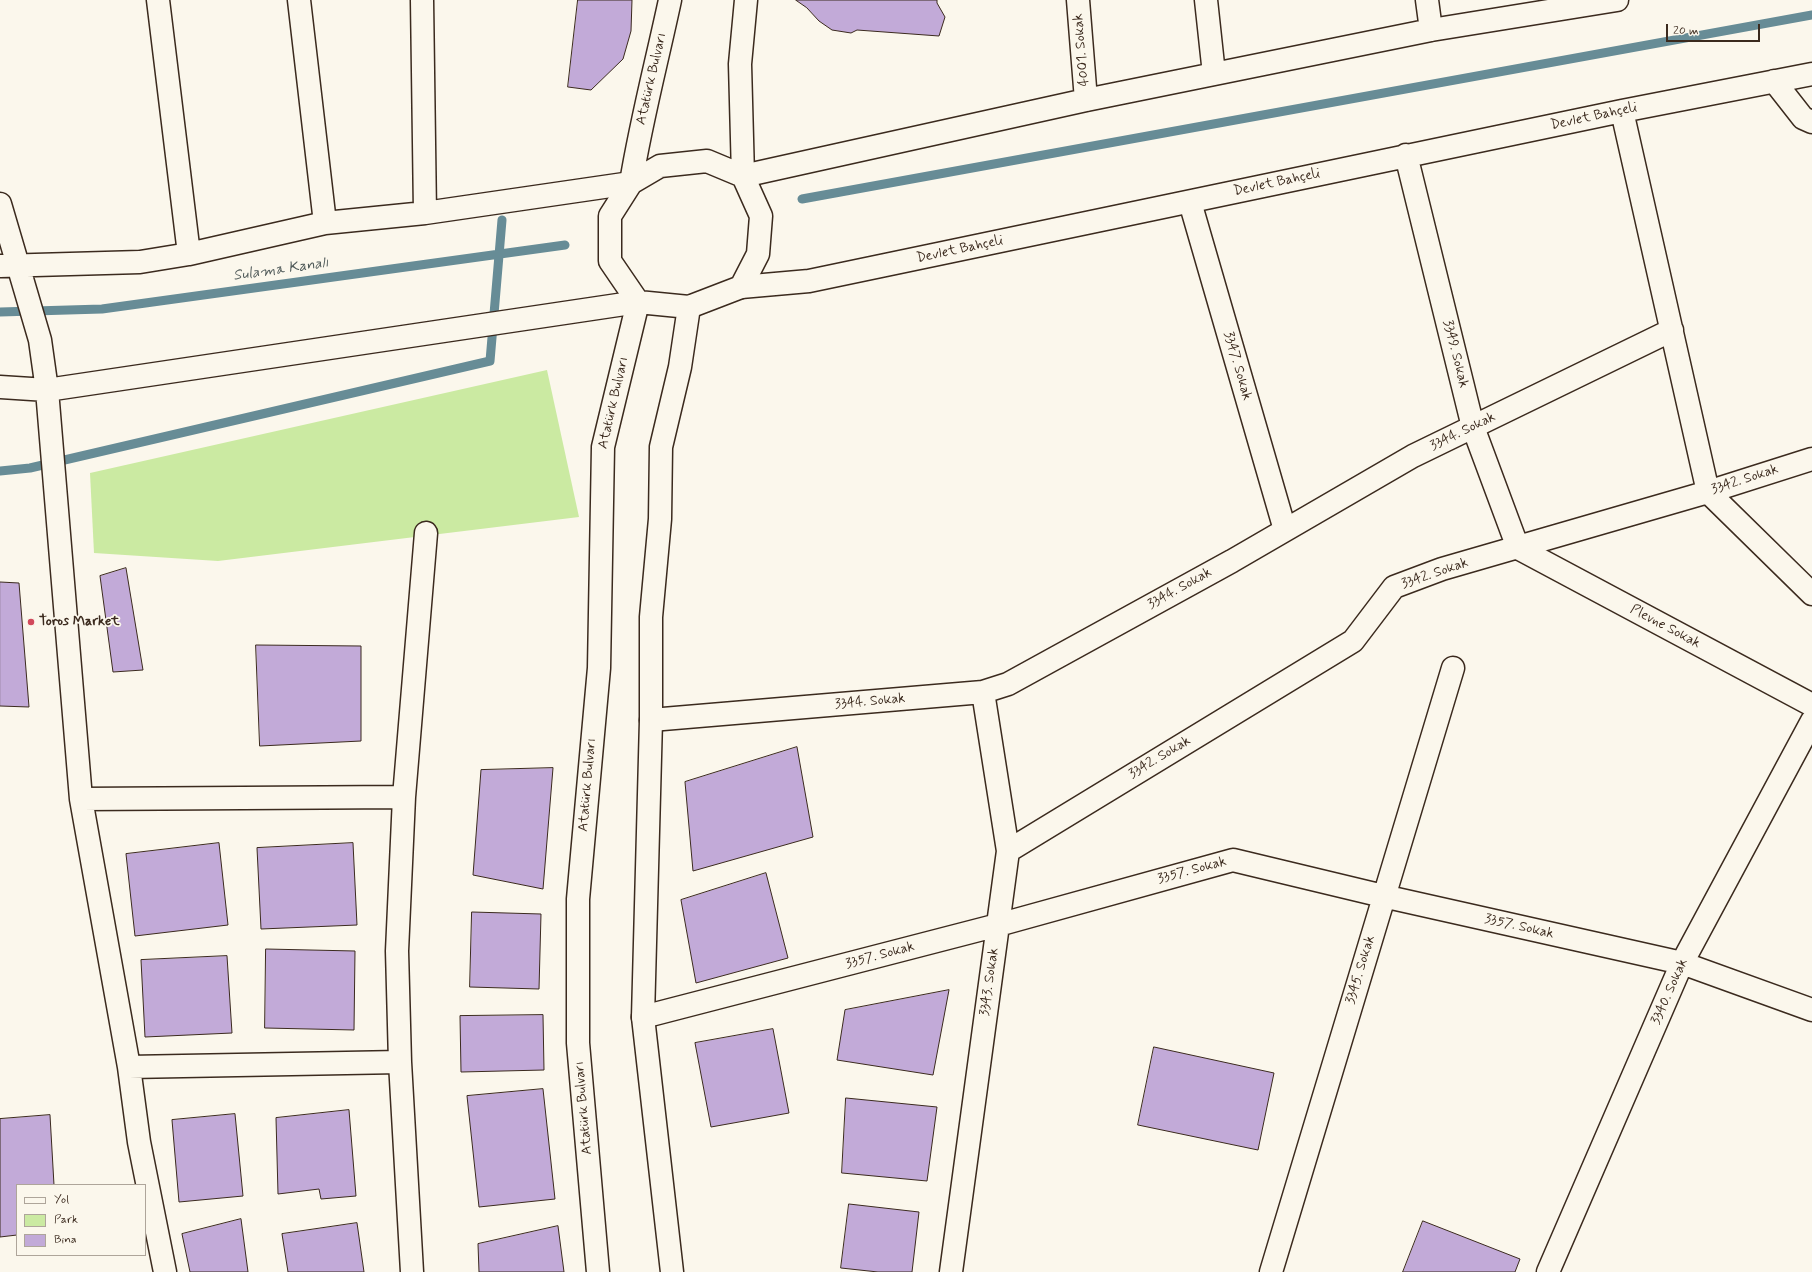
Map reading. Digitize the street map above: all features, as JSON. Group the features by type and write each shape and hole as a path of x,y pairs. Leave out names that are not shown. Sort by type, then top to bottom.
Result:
{"street":[{"path":"158,0 189,254"},
{"path":"299,0 325,223"},
{"path":"422,0 425,213"},
{"name":"Atatürk Bulvarı","path":"631,183 639,134 655,73 670,0"},
{"path":"741,287 758,254 761,216 743,176 740,64 746,0"},
{"name":"4001. Sokak","path":"1078,0 1086,100"},
{"path":"1206,0 1214,74"},
{"path":"1427,0 1431,30"},
{"path":"9,265 140,262 189,254 325,223 425,213 631,183 660,166 707,161 743,176 1086,100 1431,30 1617,0"},
{"name":"Devlet Bahçeli","path":"689,307 741,287 809,281 1190,202 1406,155 1812,74"},
{"path":"1774,81 1803,118 1812,122"},
{"path":"1622,111 1708,492 1812,594"},
{"name":"3349. Sokak","path":"1406,155 1474,427 1518,548"},
{"path":"631,183 610,216 610,261 638,302"},
{"name":"3347. Sokak","path":"1190,202 1285,530"},
{"path":"0,204 9,265 40,340 47,390 80,799 129,1067 139,1142 165,1272"},
{"path":"0,387 47,390 638,302 689,307 680,366 661,447 660,519 651,616 651,720 643,1017 672,1272"},
{"name":"Atatürk Bulvarı","path":"598,1272 578,1043 578,899 599,668 603,447 638,302"},
{"name":"3344. Sokak","path":"651,720 982,692 1008,684 1285,530 1413,456 1672,330"},
{"name":"3342. Sokak","path":"1008,851 1353,642 1394,587 1442,569 1708,492 1812,459"},
{"path":"412,1272 400,1062 397,951 404,797 426,533"},
{"name":"Plevne Sokak","path":"1518,548 1812,705"},
{"name":"3345. Sokak","path":"1271,1272 1383,896 1453,668"},
{"name":"3343. Sokak","path":"951,1272 1008,851 982,692"},
{"name":"3340. Sokak","path":"1548,1272 1682,963 1812,721"},
{"path":"80,799 404,797"},
{"name":"3357. Sokak","path":"643,1017 998,925 1233,860 1383,896 1682,963 1812,1010"},
{"path":"129,1067 400,1062"}],"green space":[{"path":"547,370 579,517 218,561 94,553 90,473"}],"building":[{"path":"578,0 632,0 631,31 623,59 591,90 568,87"},
{"path":"796,0 937,0 937,3 945,17 939,36 857,30 851,33 832,30 819,21 807,8"},
{"path":"126,568 143,670 113,672 100,576"},
{"path":"0,582 19,583 29,707 0,706"},
{"path":"256,645 361,646 361,741 260,746"},
{"path":"797,747 813,837 693,871 685,782"},
{"path":"553,768 543,889 473,875 481,770"},
{"path":"219,843 228,925 135,936 126,854"},
{"path":"353,843 357,925 261,929 257,848"},
{"path":"766,873 788,958 696,983 681,900"},
{"path":"472,912 541,914 539,989 470,987"},
{"path":"266,949 355,951 354,1030 265,1028"},
{"path":"227,956 232,1033 145,1037 141,960"},
{"path":"949,990 933,1075 837,1060 845,1010"},
{"path":"543,1015 544,1070 461,1072 460,1016"},
{"path":"773,1029 789,1113 711,1127 695,1043"},
{"path":"1154,1047 1274,1073 1258,1150 1138,1125"},
{"path":"543,1089 555,1199 479,1207 467,1096"},
{"path":"846,1098 937,1107 927,1181 842,1173"},
{"path":"349,1110 356,1196 321,1199 319,1189 278,1194 276,1118"},
{"path":"235,1114 243,1196 179,1202 172,1120"},
{"path":"50,1115 54,1184 16,1184 16,1235 0,1237 0,1119"},
{"path":"849,1204 919,1212 912,1272 878,1272 841,1268"},
{"path":"241,1219 248,1272 190,1272 182,1234"},
{"path":"1423,1221 1520,1259 1515,1272 1403,1272"},
{"path":"357,1223 364,1272 288,1272 282,1234"},
{"path":"558,1226 564,1272 479,1272 478,1244"}],"waterway":[{"path":"802,199 1812,15"},
{"path":"0,471 30,468 490,361 502,220"},
{"name":"Sulama Kanalı","path":"0,312 102,309 565,245"}],"place":[{"name":"Toros Market","path":"31,622"}]}
